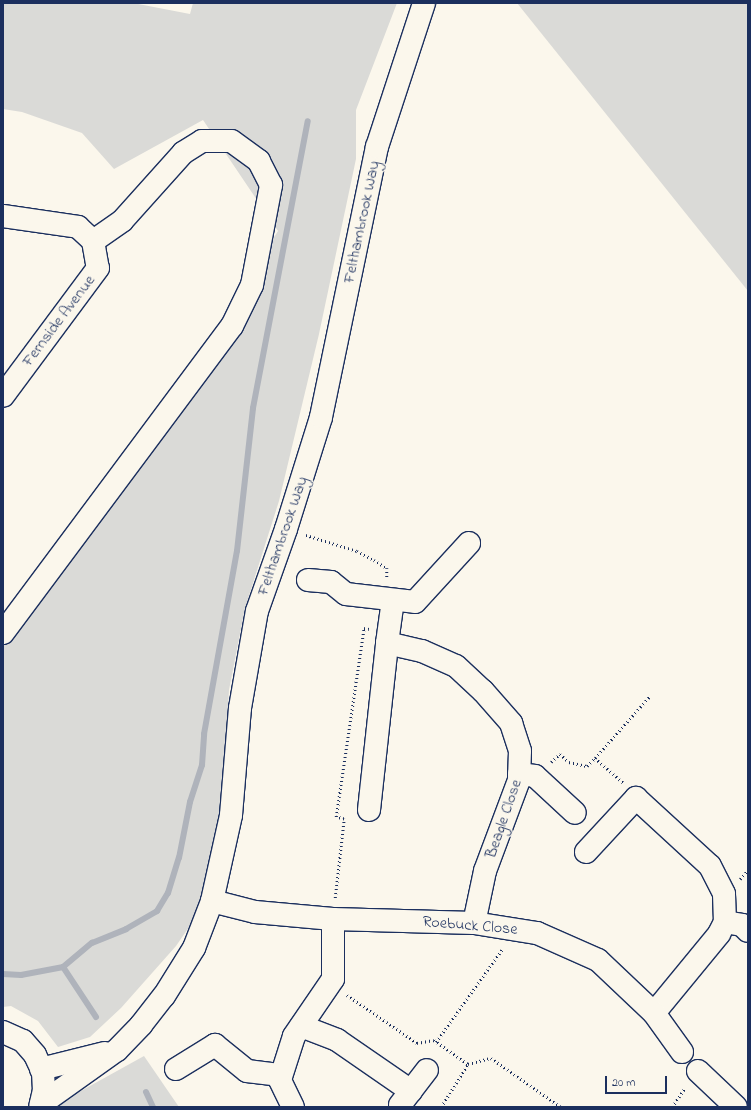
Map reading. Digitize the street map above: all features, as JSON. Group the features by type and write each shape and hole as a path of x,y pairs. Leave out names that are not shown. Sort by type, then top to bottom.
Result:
{"street":[{"name":"Felthambrook Way","path":"41,1105 117,1050 164,996 194,948 212,901 231,815 240,708 257,611 286,529 321,417 377,147 424,3"},
{"path":"3,216 78,227 93,241 122,221 183,153 202,141 231,141 259,161 271,184 252,285 232,326 3,633"},
{"name":"Fernside Avenue","path":"3,396 98,268 93,241"},
{"path":"308,580 330,582 346,594 415,602 469,543"},
{"path":"369,810 388,637 389,599"},
{"name":"Beagle Close","path":"388,637 456,666 483,691 510,723 528,775 485,871 474,923"},
{"path":"528,775 575,813"},
{"path":"586,852 636,798 669,831 710,866 724,894 725,922 719,934 654,1013"},
{"name":"Roebuck Close","path":"212,901 255,912 333,919 474,923 537,933 598,960 654,1013 682,1052"},
{"path":"293,1107 280,1080 281,1075 294,1036 333,979 333,919"},
{"path":"725,922 742,925 748,931"},
{"path":"301,1026 337,1040 406,1098 427,1070"},
{"path":"3,1032 23,1042 35,1055 41,1069 44,1090 41,1105"},
{"path":"176,1069 215,1045 247,1071 281,1075"},
{"path":"41,1069 117,1050"},
{"path":"698,1071 736,1107"}],"path":[{"path":"286,529 357,551 387,568 389,599"},
{"path":"333,919 344,819 336,817 364,628 388,637"},
{"path":"528,775 560,754 569,762 587,766 650,696"},
{"path":"595,758 634,792 636,798"},
{"path":"436,1042 508,943 513,928"},
{"path":"330,983 417,1043 436,1042 468,1064"},
{"path":"441,1107 468,1064 491,1058 562,1107"}],"shaded area":[{"path":"3,3 133,3 190,14 193,3 397,3 356,110 356,159 319,334 279,501 245,608 229,690 220,828 198,914 176,946 121,1008 90,1037 58,1047 38,1021 11,1006 3,1007 3,634 171,400 278,231 203,120 114,169 82,133 22,112 3,109"},
{"path":"517,3 748,3 748,291"},
{"path":"144,1056 179,1107 52,1107"}],"waterway":[{"path":"96,1017 63,967 92,943 126,929 157,911 168,893 179,858 190,802 202,765 204,734 237,551 253,408 308,121"},
{"path":"3,974 21,975 63,967"},
{"path":"146,1092 153,1107"}]}
